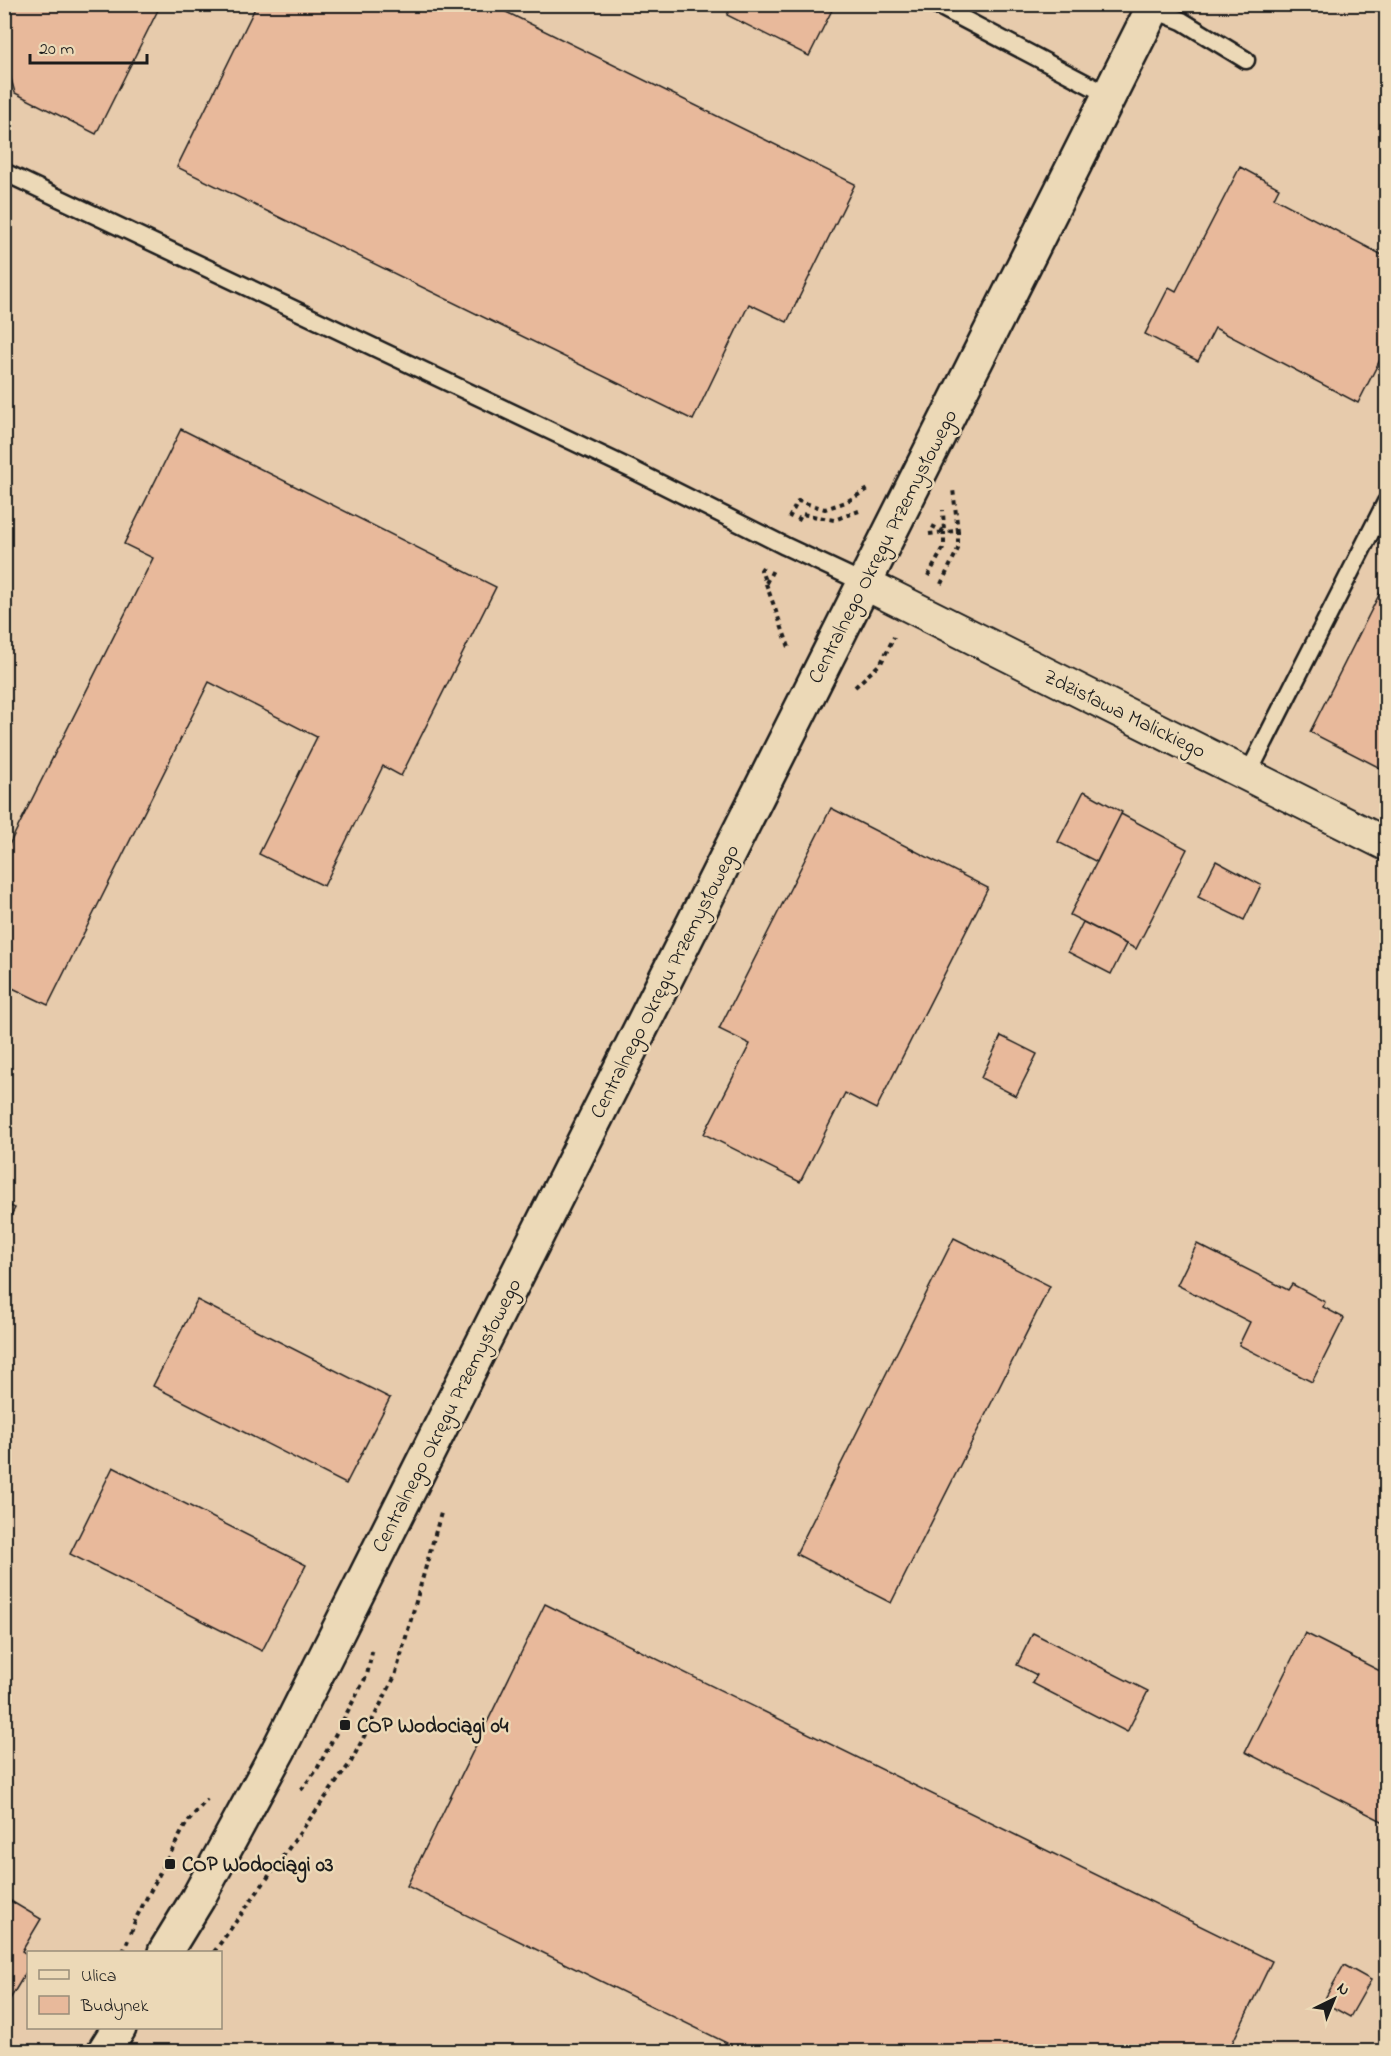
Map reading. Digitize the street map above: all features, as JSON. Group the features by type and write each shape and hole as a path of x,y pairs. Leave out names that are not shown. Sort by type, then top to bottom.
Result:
{"street":[{"name":"Centralnego Okręgu Przemysłowego","path":"166,1951 198,1898 279,1749 1110,96 1151,6"},
{"name":"Zdzisława Malickiego","path":"864,583 1386,844"},
{"path":"104,2052 118,2029"}],"lane":[{"path":"935,4 1110,96"},
{"path":"1151,6 1182,21 1246,60"},
{"path":"4,172 632,469 864,583"},
{"path":"1248,774 1386,502"}],"path":[{"path":"851,692 881,663 919,610 958,549 958,531"},
{"path":"919,610 944,547 944,532"},
{"path":"215,1951 351,1762 395,1676 443,1506"}],"shaded area":[{"path":"5,5 1386,5 1386,2051 5,2052"}],"building":[{"path":"14,4 161,4 96,134 15,93 8,68 4,66 4,21"},
{"path":"257,4 490,4 855,184 787,322 749,304 693,420 177,167"},
{"path":"733,4 835,4 809,56 727,15"},
{"path":"1240,167 1279,188 1274,198 1386,257 1386,348 1358,403 1215,328 1198,361 1145,334 1169,287 1176,291"},
{"path":"181,429 496,587 401,776 383,766 324,886 259,854 317,737 209,682 48,1005 4,984 4,855 153,558 124,544"},
{"path":"1386,581 1386,771 1310,732"},
{"path":"1084,791 1122,812 1097,862 1058,842"},
{"path":"831,808 988,888 876,1109 845,1093 800,1182 704,1134 750,1044 719,1029"},
{"path":"1121,814 1187,849 1136,949 1070,915"},
{"path":"1216,861 1261,885 1244,920 1198,897"},
{"path":"1083,922 1126,944 1111,974 1068,952"},
{"path":"1001,1036 1037,1054 1016,1096 981,1078"},
{"path":"4,1203 15,1208 4,1228"},
{"path":"954,1238 1050,1286 891,1603 796,1554"},
{"path":"1197,1244 1288,1290 1292,1284 1325,1302 1323,1307 1344,1318 1312,1382 1239,1345 1250,1322 1177,1285"},
{"path":"197,1300 390,1398 346,1484 153,1386"},
{"path":"113,1467 306,1565 262,1651 70,1554"},
{"path":"545,1604 1272,1961 1228,2052 745,2052 407,1886"},
{"path":"1033,1633 1148,1691 1127,1732 1032,1683 1037,1675 1017,1665"},
{"path":"1305,1633 1386,1674 1386,1823 1245,1752"},
{"path":"4,1897 41,1919 22,1951 27,1954 27,1971 4,2009"},
{"path":"1344,1965 1371,1980 1350,2017 1323,2002"}],"place":[{"name":"COP Wodociągi 04","path":"345,1725"},
{"name":"COP Wodociągi 03","path":"170,1864"}]}
